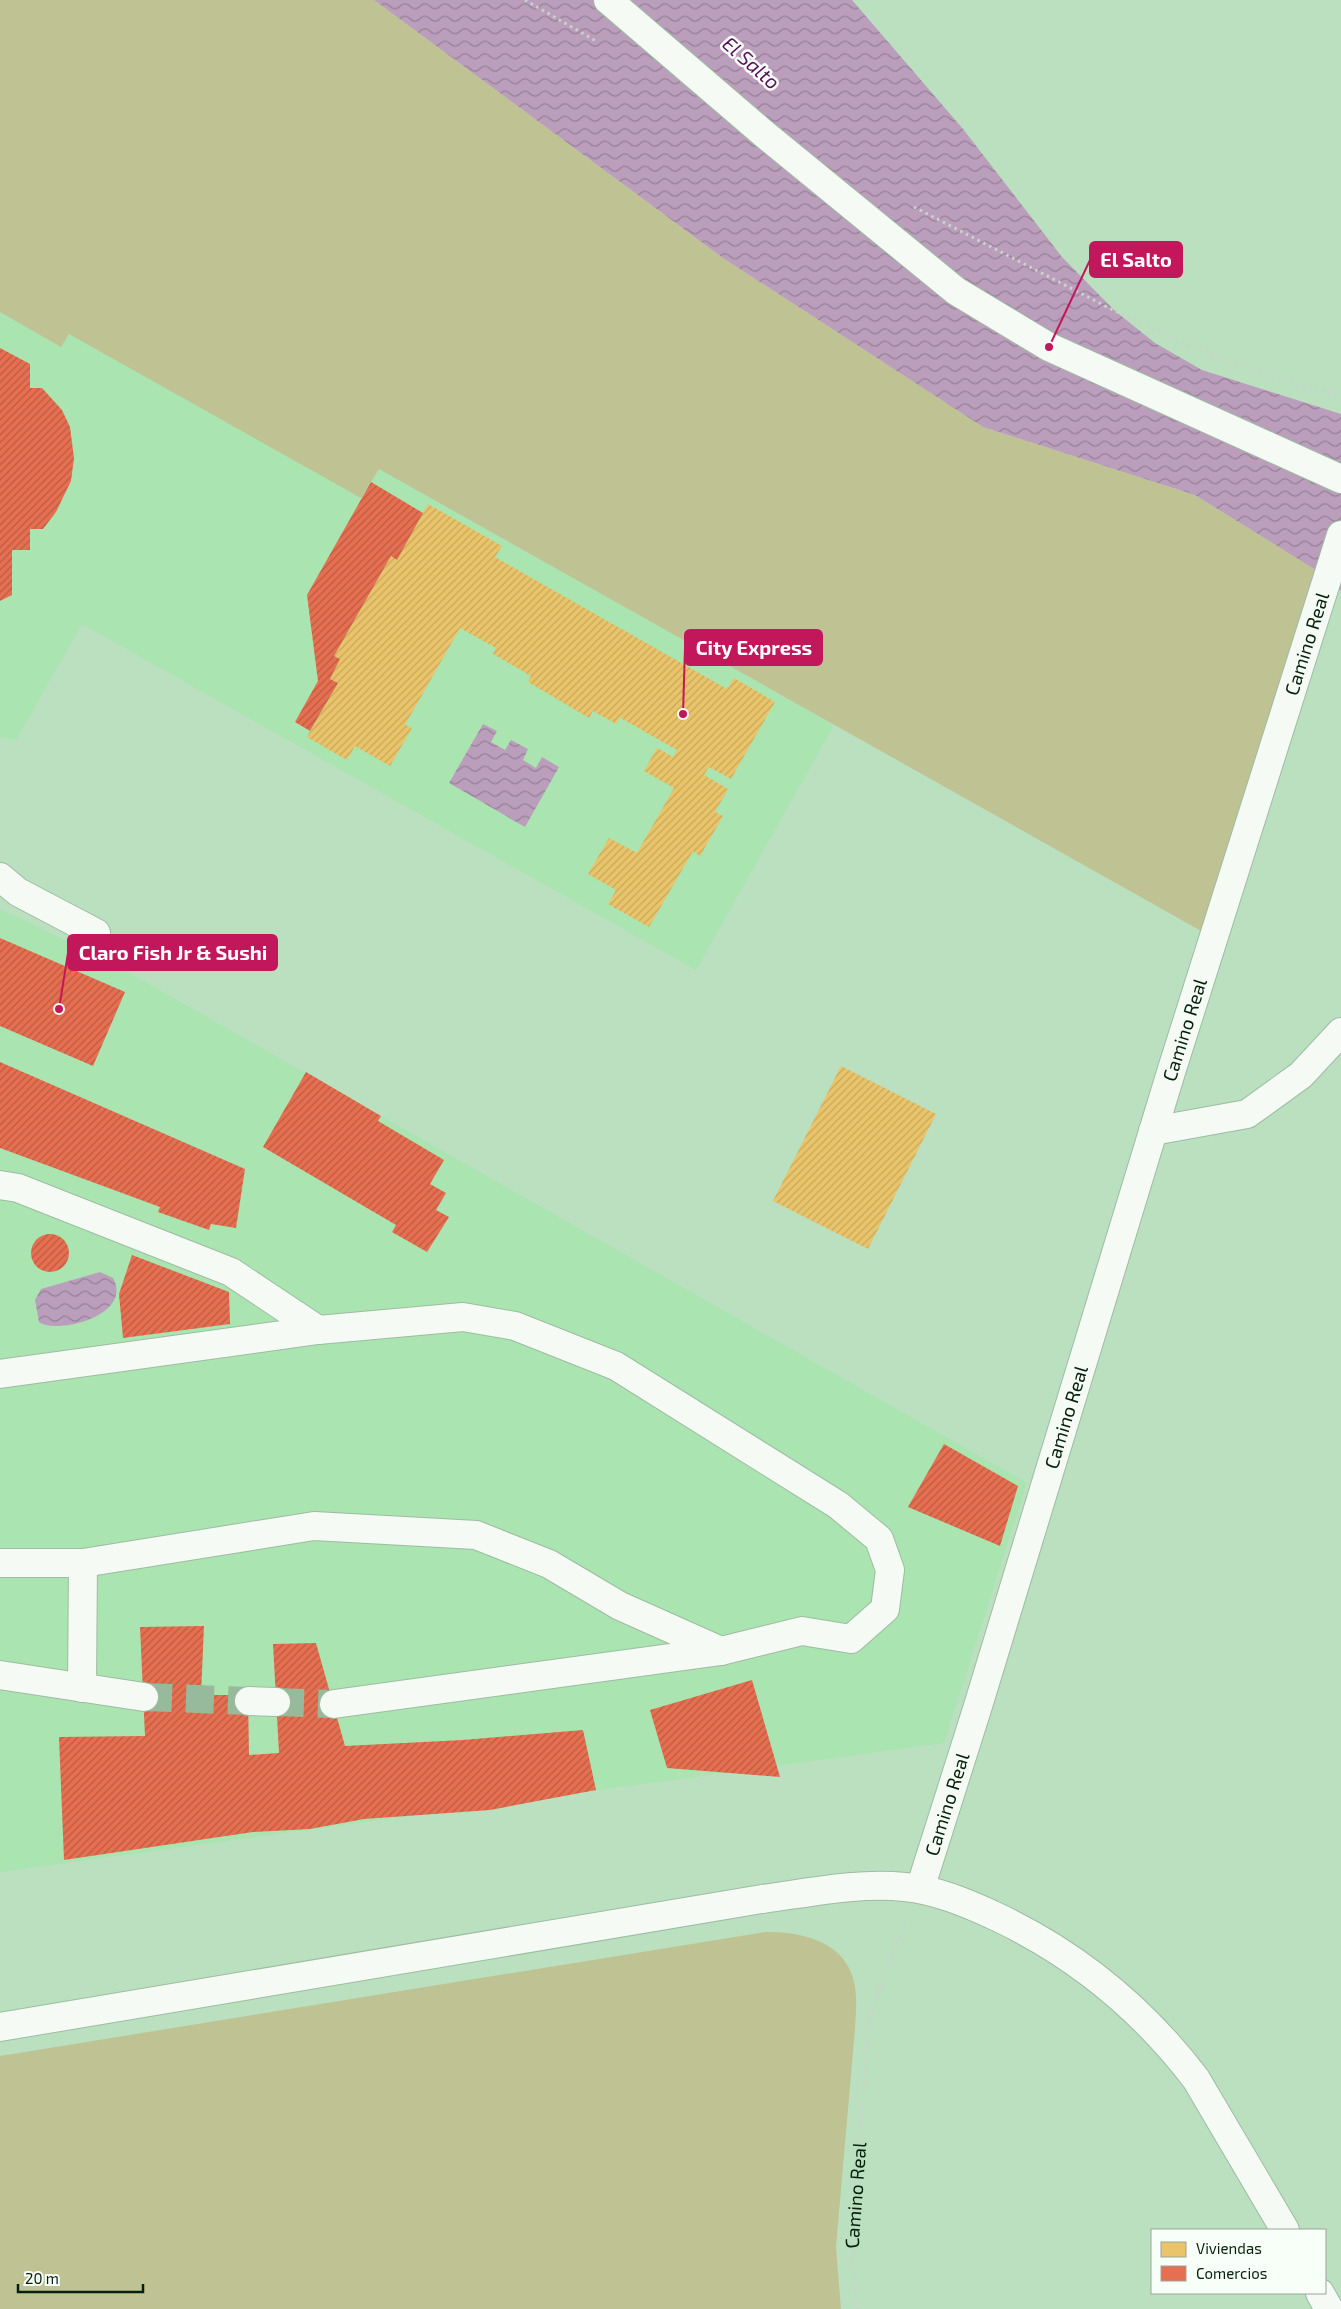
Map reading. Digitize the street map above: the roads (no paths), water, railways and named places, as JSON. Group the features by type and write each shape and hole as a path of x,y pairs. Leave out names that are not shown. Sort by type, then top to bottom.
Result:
{"street":[{"path":"608,0 763,133 956,291 1049,347 1341,479"},
{"name":"Camino Real","path":"920,1889 978,1706 1153,1132 1341,535"},
{"path":"0,877 18,892 96,933"},
{"path":"1153,1132 1247,1114 1301,1075 1341,1032"},
{"path":"0,1185 18,1188 231,1272 318,1330"},
{"path":"0,1374 318,1330 462,1317 515,1326 616,1366 838,1505 879,1539 890,1570 885,1608 851,1639 802,1631 721,1652 334,1704"},
{"path":"0,1563 83,1563 314,1526 476,1535 549,1564 620,1606 721,1652"},
{"path":"82,1688 83,1563"},
{"path":"0,1675 144,1697"},
{"path":"249,1701 276,1702"},
{"path":"0,2027 762,1899 871,1886 920,1889 954,1898 1035,1936 1086,1968 1133,2007 1178,2056 1196,2079 1284,2229"},
{"path":"1321,2294 1329,2309"}],"water":[{"path":"374,0 852,0 963,129 1062,257 1115,311 1155,343 1202,370 1341,414 1341,591 1327,577 1195,495 983,427 723,258"},
{"path":"483,724 497,731 491,742 505,750 511,740 528,749 523,760 536,768 542,757 559,767 525,827 449,783"},
{"path":"100,1272 113,1278 117,1291 113,1303 103,1312 75,1324 60,1326 39,1322 35,1300 41,1289"}],"tunnel":[{"path":"144,1697 249,1701"},
{"path":"276,1702 334,1704"}],"place":[{"name":"El Salto","path":"1049,347"},
{"name":"City Express","path":"683,714"},
{"name":"Claro Fish Jr & Sushi","path":"59,1009"}]}
